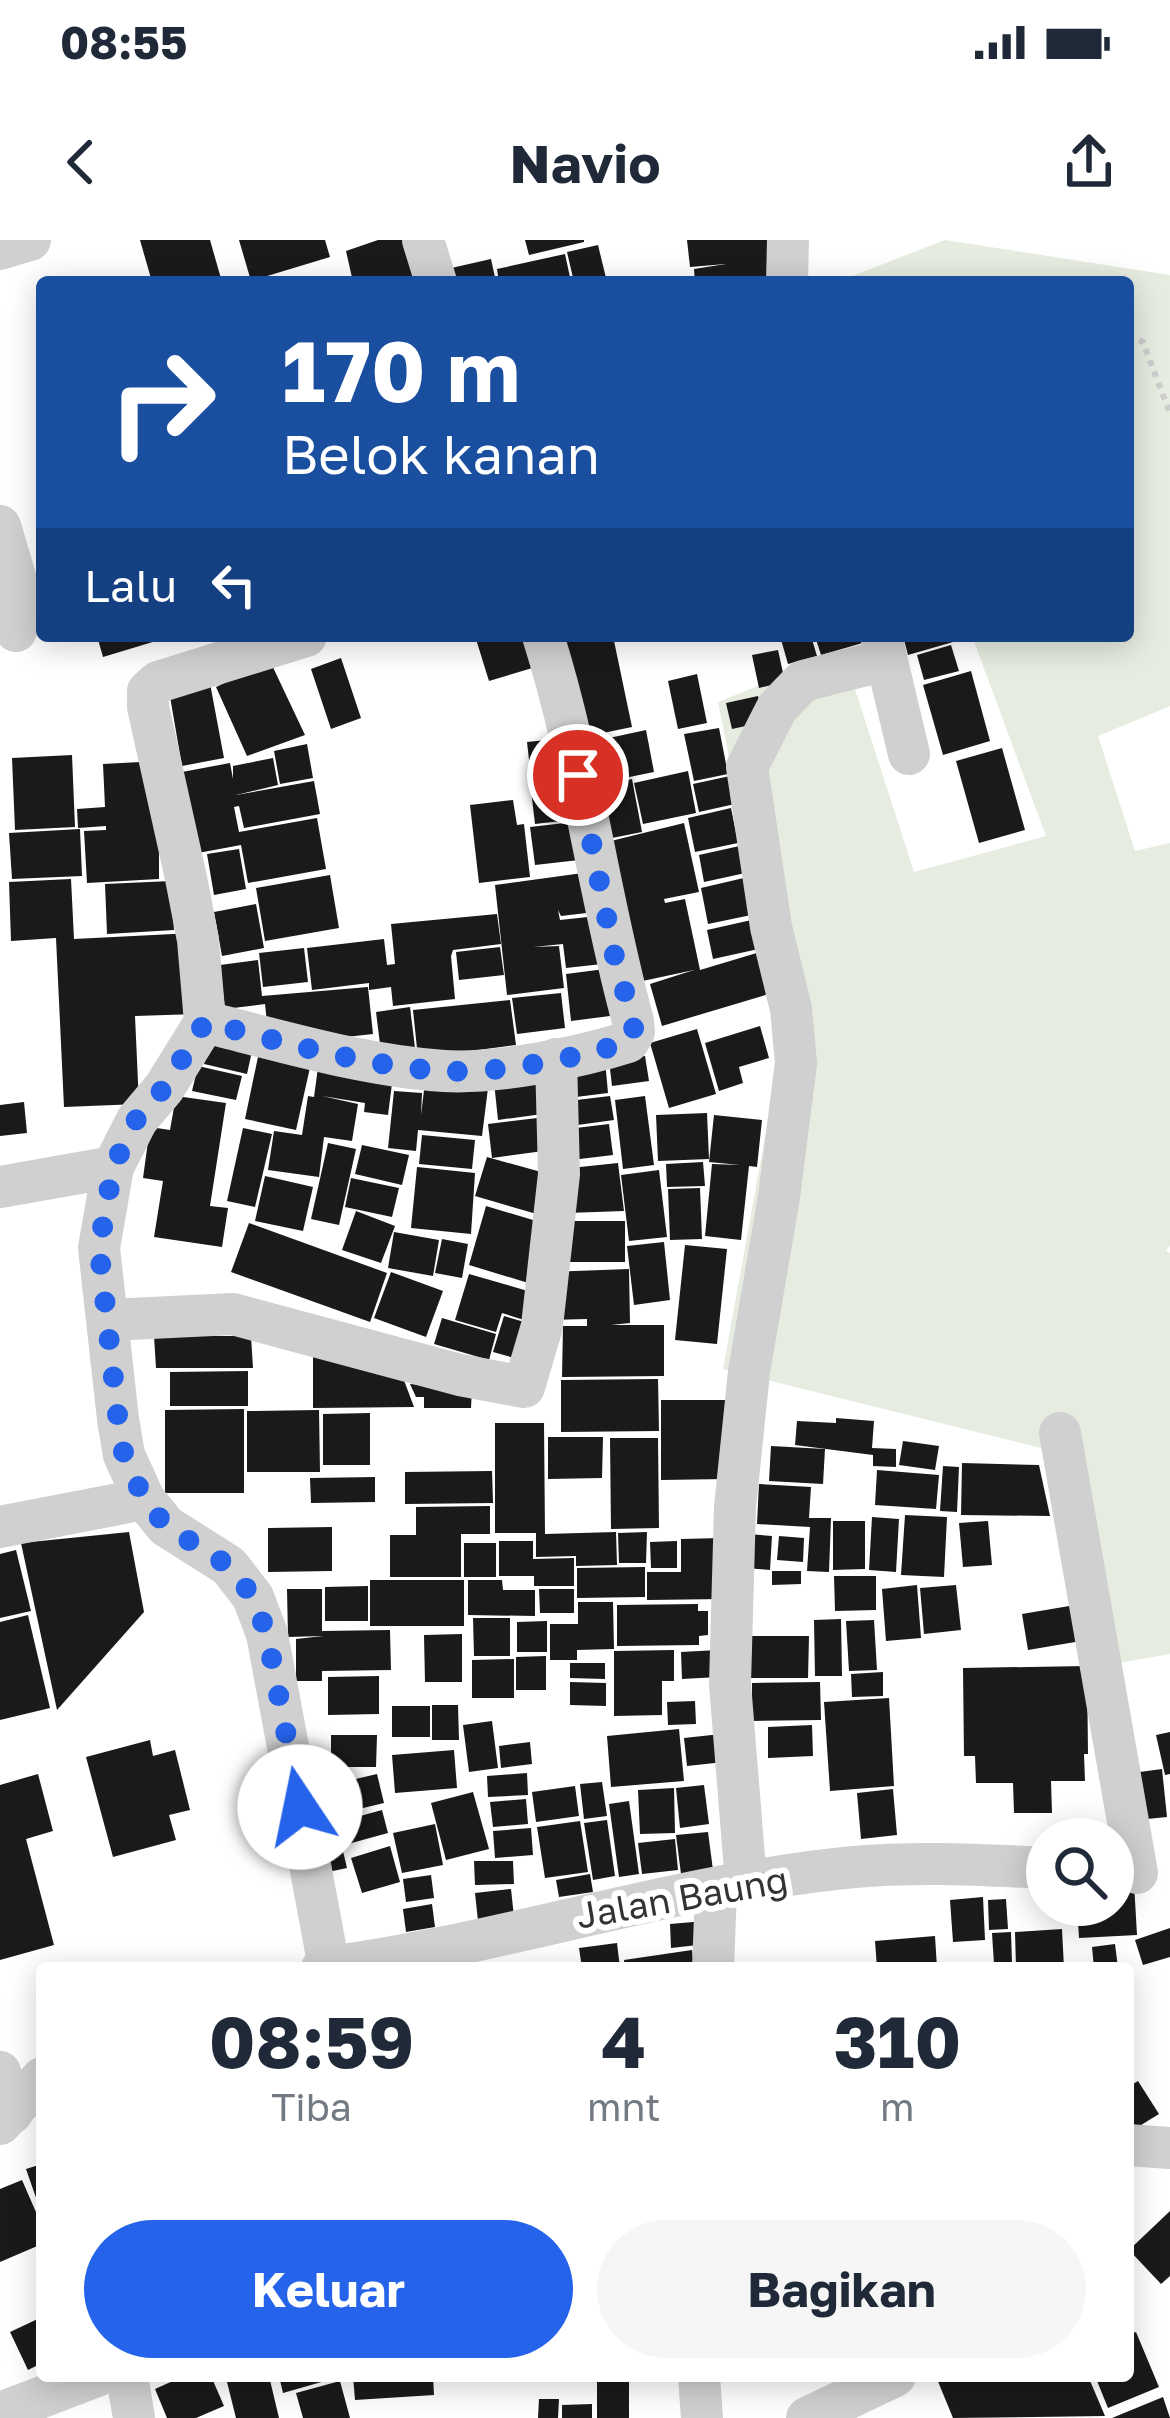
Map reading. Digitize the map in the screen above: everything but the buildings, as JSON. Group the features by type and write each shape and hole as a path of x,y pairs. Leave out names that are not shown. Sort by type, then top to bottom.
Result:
{"street":[{"path":"0,249 30,240"},
{"path":"423,240 434,276"},
{"path":"787,276 788,240"},
{"path":"0,526 19,590 16,631"},
{"path":"287,642 158,682 148,691 194,919 205,1022 164,1088 136,1120 113,1167 99,1248 124,1455 144,1499 166,1526 229,1566 253,1597 267,1634 324,1962"},
{"path":"205,1022 302,1046 446,1071 556,1059 628,1042 634,1032 563,699 545,642"},
{"path":"714,1962 731,1887 735,1507 749,1372 796,1063 791,1009 771,927 747,767 777,708 803,681 883,648 909,754"},
{"path":"109,1320 232,1314 460,1376 524,1387 542,1326 559,1174 556,1059"},
{"path":"0,1187 113,1167"},
{"path":"1060,1433 1140,1872"},
{"path":"0,1527 144,1499"},
{"name":"Jalan Baung","path":"391,1962 491,1953 559,1919 850,1868 938,1862 1026,1867"},
{"path":"0,2072 6,2119"},
{"path":"6,2119 36,2085"},
{"path":"1134,2145 1170,2148"},
{"path":"0,2413 81,2382"},
{"path":"128,2382 134,2418"},
{"path":"699,2382 702,2418"}],"path":[{"path":"1134,338 1144,343 1170,414"}],"shaded area":[{"path":"945,240 1170,275 1170,706 1098,736 1135,851 1170,843 1170,1245 1166,1251 1170,1253 1170,1654 1118,1663 1053,1451 723,1369 784,1032 718,702 843,652 914,872 1046,836 974,642 1134,642 1134,276 852,276"}],"route":[{"path":"300,1807 267,1634 253,1597 229,1566 166,1526 131,1478 124,1455 99,1248 113,1167 136,1120 164,1088 205,1022 302,1046 446,1071 590,1054 628,1042 633,1021 614,954 578,775"}]}
